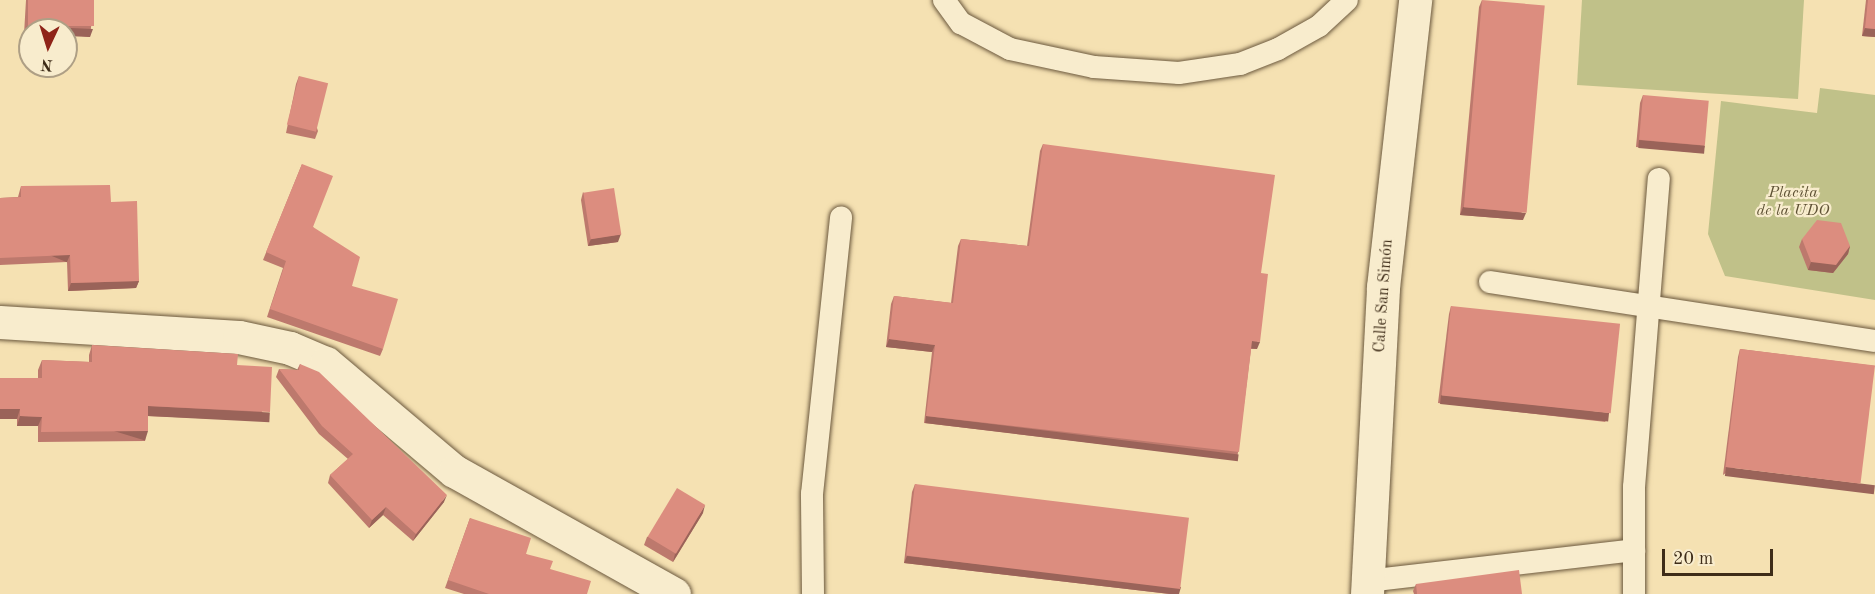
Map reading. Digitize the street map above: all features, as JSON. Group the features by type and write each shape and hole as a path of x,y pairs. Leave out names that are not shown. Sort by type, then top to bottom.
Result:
{"street":[{"name":"Calle San Simón","path":"1367,587 1383,287 1415,0"},
{"path":"0,322 239,337 290,348 326,363 454,471 674,594"}],"lane":[{"path":"944,0 961,23 1010,49 1151,73 1202,73 1278,50 1319,26 1347,0"},
{"path":"1634,594 1634,550 1659,179"},
{"path":"813,594 812,494 841,218"},
{"path":"1490,282 1649,304 1875,341"},
{"path":"1367,587 1634,550"}],"green space":[{"path":"1582,0 1804,0 1798,99 1577,85"},
{"name":"Placita de la UDO","path":"1820,88 1875,95 1875,300 1725,276 1708,234 1721,101 1817,113"}],"building":[{"path":"28,0 94,0 94,26 78,26 78,18 28,18"},
{"path":"1482,0 1545,5 1527,213 1464,207"},
{"path":"1868,0 1875,0 1875,29 1865,28"},
{"path":"299,76 328,83 316,132 287,125"},
{"path":"1643,95 1709,101 1705,146 1639,140"},
{"path":"1043,144 1275,175 1261,273 1268,274 1260,342 1252,341 1239,452 926,416 935,345 889,339 894,296 953,303 961,239 1029,246"},
{"path":"302,164 333,176 313,227 360,257 352,286 398,299 383,349 270,309 286,261 266,252"},
{"path":"110,185 111,202 137,201 139,281 71,283 70,255 0,258 0,198 21,197 21,186"},
{"path":"614,188 621,234 591,239 583,193"},
{"path":"1817,220 1841,223 1850,246 1836,265 1811,262 1802,239"},
{"path":"1451,306 1620,324 1611,413 1442,396"},
{"path":"92,345 238,354 237,365 272,367 270,412 148,406 148,431 41,432 42,417 20,416 20,409 0,409 0,378 42,378 42,360 92,362"},
{"path":"1740,349 1875,366 1860,484 1725,467"},
{"path":"300,364 319,372 447,495 416,534 386,507 372,520 330,475 353,454 322,426 279,369 299,370"},
{"path":"915,484 1189,518 1180,589 906,555"},
{"path":"677,488 705,505 676,554 648,537"},
{"path":"470,518 531,538 526,554 553,561 550,569 591,581 587,594 489,594 448,580"},
{"path":"1519,570 1522,594 1417,594 1416,584"}]}
